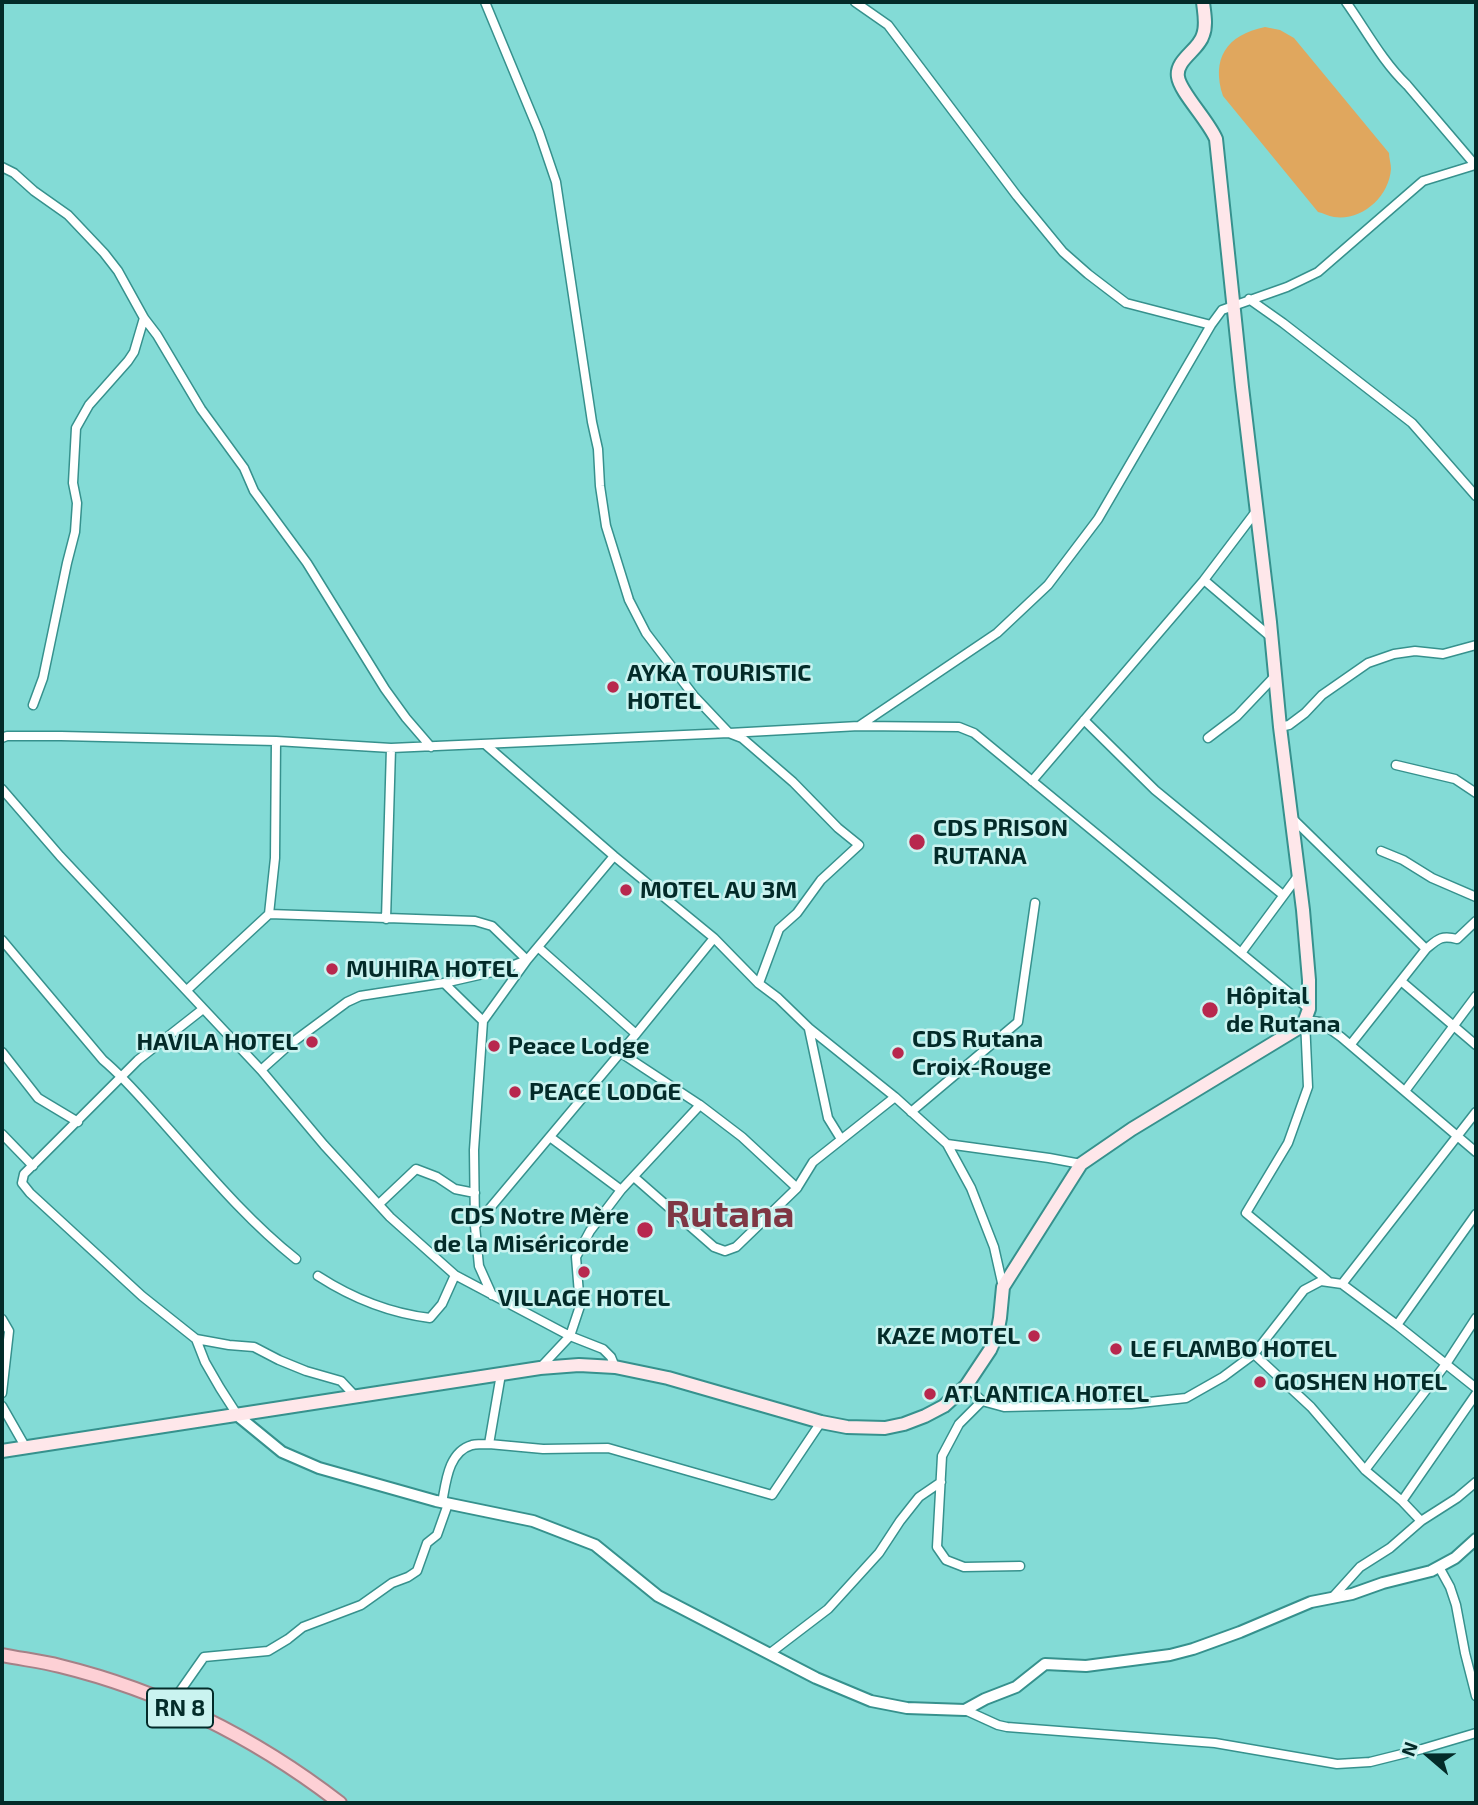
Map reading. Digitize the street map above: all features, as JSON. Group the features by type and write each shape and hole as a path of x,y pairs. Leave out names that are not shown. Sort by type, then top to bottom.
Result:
{"main road":[{"path":"2,1451 540,1368 579,1365 615,1367 668,1378 847,1427 885,1428 904,1424 944,1406 966,1386 990,1350 997,1334 1003,1287 1081,1164 1132,1129 1300,1027 1307,1014 1307,957 1216,139 1212,128 1178,78 1179,68 1204,34 1203,2"},
{"name":"RN 8","path":"2,1656 57,1665 94,1675 171,1704 248,1740 340,1803"}],"street":[{"path":"485,2 539,132 556,182 598,450 606,526 629,600 646,634 694,696 729,733 742,738 859,845 821,880 797,913 779,929 760,984"},
{"path":"855,2 888,26 1017,196 1063,252 1087,274 1125,303 1210,324"},
{"path":"859,726 997,633 1048,585 1098,519 1210,324 1222,310 1287,287 1318,272 1423,181 1476,165 1397,75 1346,2"},
{"path":"2,167 14,173 68,215 118,271 201,410 244,468 254,491 307,563 385,689 431,747"},
{"path":"1249,299 1412,423 1476,496"},
{"path":"33,705 43,678 75,532 77,503 73,483 76,428 89,405 134,352 144,318"},
{"path":"1032,781 1204,580 1257,510"},
{"path":"1204,580 1272,638"},
{"path":"1280,727 1289,725 1322,695 1368,663 1394,654 1415,651 1443,654 1476,645"},
{"path":"1208,738 1237,716 1275,677"},
{"path":"1084,720 1155,790 1283,895"},
{"path":"2,738 61,736 276,741 391,748 859,726 959,727 974,733 1241,953 1307,1014 1351,1044 1476,1152"},
{"path":"187,990 269,914 275,858 276,741"},
{"path":"486,745 714,938 809,1028 895,1097 947,1144 971,1188 994,1247 1003,1287"},
{"path":"386,919 391,748"},
{"path":"1396,765 1455,779 1476,793"},
{"path":"2,789 60,856 261,1070 324,1145 390,1217 455,1275 570,1335 603,1349 611,1357 615,1367"},
{"path":"1291,817 1426,949"},
{"path":"1381,851 1476,897"},
{"path":"492,1295 479,1266 475,1226 474,1150 483,1021 527,960 614,856"},
{"path":"1241,953 1298,876"},
{"path":"911,1112 1018,1022 1035,903"},
{"path":"269,914 475,921 492,926 527,960"},
{"path":"1351,1044 1426,949 1438,939 1447,936 1457,939 1476,921"},
{"path":"475,1226 714,938"},
{"path":"2,940 103,1060 122,1076 275,1242 296,1259"},
{"path":"539,948 636,1034"},
{"path":"261,1070 289,1045 347,1002 360,996 444,983 501,970 527,960"},
{"path":"1401,981 1476,1045"},
{"path":"444,983 483,1021"},
{"path":"1405,1091 1476,996"},
{"path":"203,1009 138,1060 24,1174 22,1183 30,1194 142,1296 195,1339 205,1362 238,1416 282,1452 319,1468 445,1503 533,1521 595,1545 658,1596 816,1678 871,1701 907,1708 965,1710 1007,1727 1215,1743 1337,1764 1370,1762 1476,1733"},
{"path":"1307,1014 1308,1087 1288,1143 1246,1213 1328,1282"},
{"path":"809,1028 828,1118 841,1139"},
{"path":"2,1052 38,1097 78,1122"},
{"path":"621,1053 700,1105 742,1137 797,1188"},
{"path":"634,1177 714,1247 724,1251 736,1247 797,1188 813,1161 895,1097"},
{"path":"540,1368 570,1335 580,1306 576,1257 590,1230 621,1190 700,1105"},
{"path":"1342,1284 1476,1112"},
{"path":"2,1133 33,1166"},
{"path":"550,1137 621,1190"},
{"path":"947,1144 1049,1157 1081,1164"},
{"path":"379,1204 416,1169 437,1177 455,1189 475,1193"},
{"path":"1397,1325 1476,1214"},
{"path":"318,1276 358,1298 404,1315 430,1318 442,1304 455,1275"},
{"path":"966,1386 982,1401 1004,1407 1131,1404 1186,1398 1223,1377 1254,1354 1304,1290 1321,1281 1342,1284 1476,1388"},
{"path":"1365,1470 1446,1364 1476,1318"},
{"path":"2,1319 9,1331 2,1393"},
{"path":"195,1339 254,1347 306,1371 341,1381 356,1397"},
{"path":"1254,1354 1311,1407 1365,1470 1421,1521"},
{"path":"489,1444 501,1374"},
{"path":"1402,1501 1476,1394"},
{"path":"982,1401 959,1424 942,1456 937,1547 946,1560 964,1567 1020,1566"},
{"path":"2,1405 26,1448"},
{"path":"171,1704 204,1657 268,1651 303,1627 361,1605 392,1583 417,1571 427,1543 437,1535 445,1503 448,1474 454,1460 461,1451 472,1445 543,1449 608,1448 772,1496 821,1422"},
{"path":"768,1654 828,1609 878,1553 919,1497 941,1482"},
{"path":"1332,1598 1360,1567 1391,1548 1421,1521 1476,1482"},
{"path":"965,1710 1016,1687 1045,1664 1086,1666 1170,1655 1194,1649 1311,1602 1431,1571 1455,1558 1476,1539"},
{"path":"1439,1567 1456,1605 1476,1696"}],"shaded area":[{"path":"1265,27 1280,30 1294,38 1389,153 1391,169 1385,189 1364,211 1344,217 1318,212 1223,96 1219,71 1225,51 1240,36"}],"place":[{"name":"AYKA TOURISTIC HOTEL","path":"613,687"},
{"name":"CDS PRISON RUTANA","path":"917,842"},
{"name":"MOTEL AU 3M","path":"626,890"},
{"name":"MUHIRA HOTEL","path":"332,969"},
{"name":"Hôpital de Rutana","path":"1210,1010"},
{"name":"HAVILA HOTEL","path":"312,1042"},
{"name":"Peace Lodge","path":"494,1046"},
{"name":"CDS Rutana Croix-Rouge","path":"898,1053"},
{"name":"PEACE LODGE","path":"515,1092"},
{"name":"CDS Notre Mère de la Miséricorde","path":"645,1230"},
{"name":"VILLAGE HOTEL","path":"584,1272"},
{"name":"KAZE MOTEL","path":"1034,1336"},
{"name":"LE FLAMBO HOTEL","path":"1116,1349"},
{"name":"GOSHEN HOTEL","path":"1260,1382"},
{"name":"ATLANTICA HOTEL","path":"930,1394"}],"district":[{"name":"Rutana","path":"730,1214"}]}
